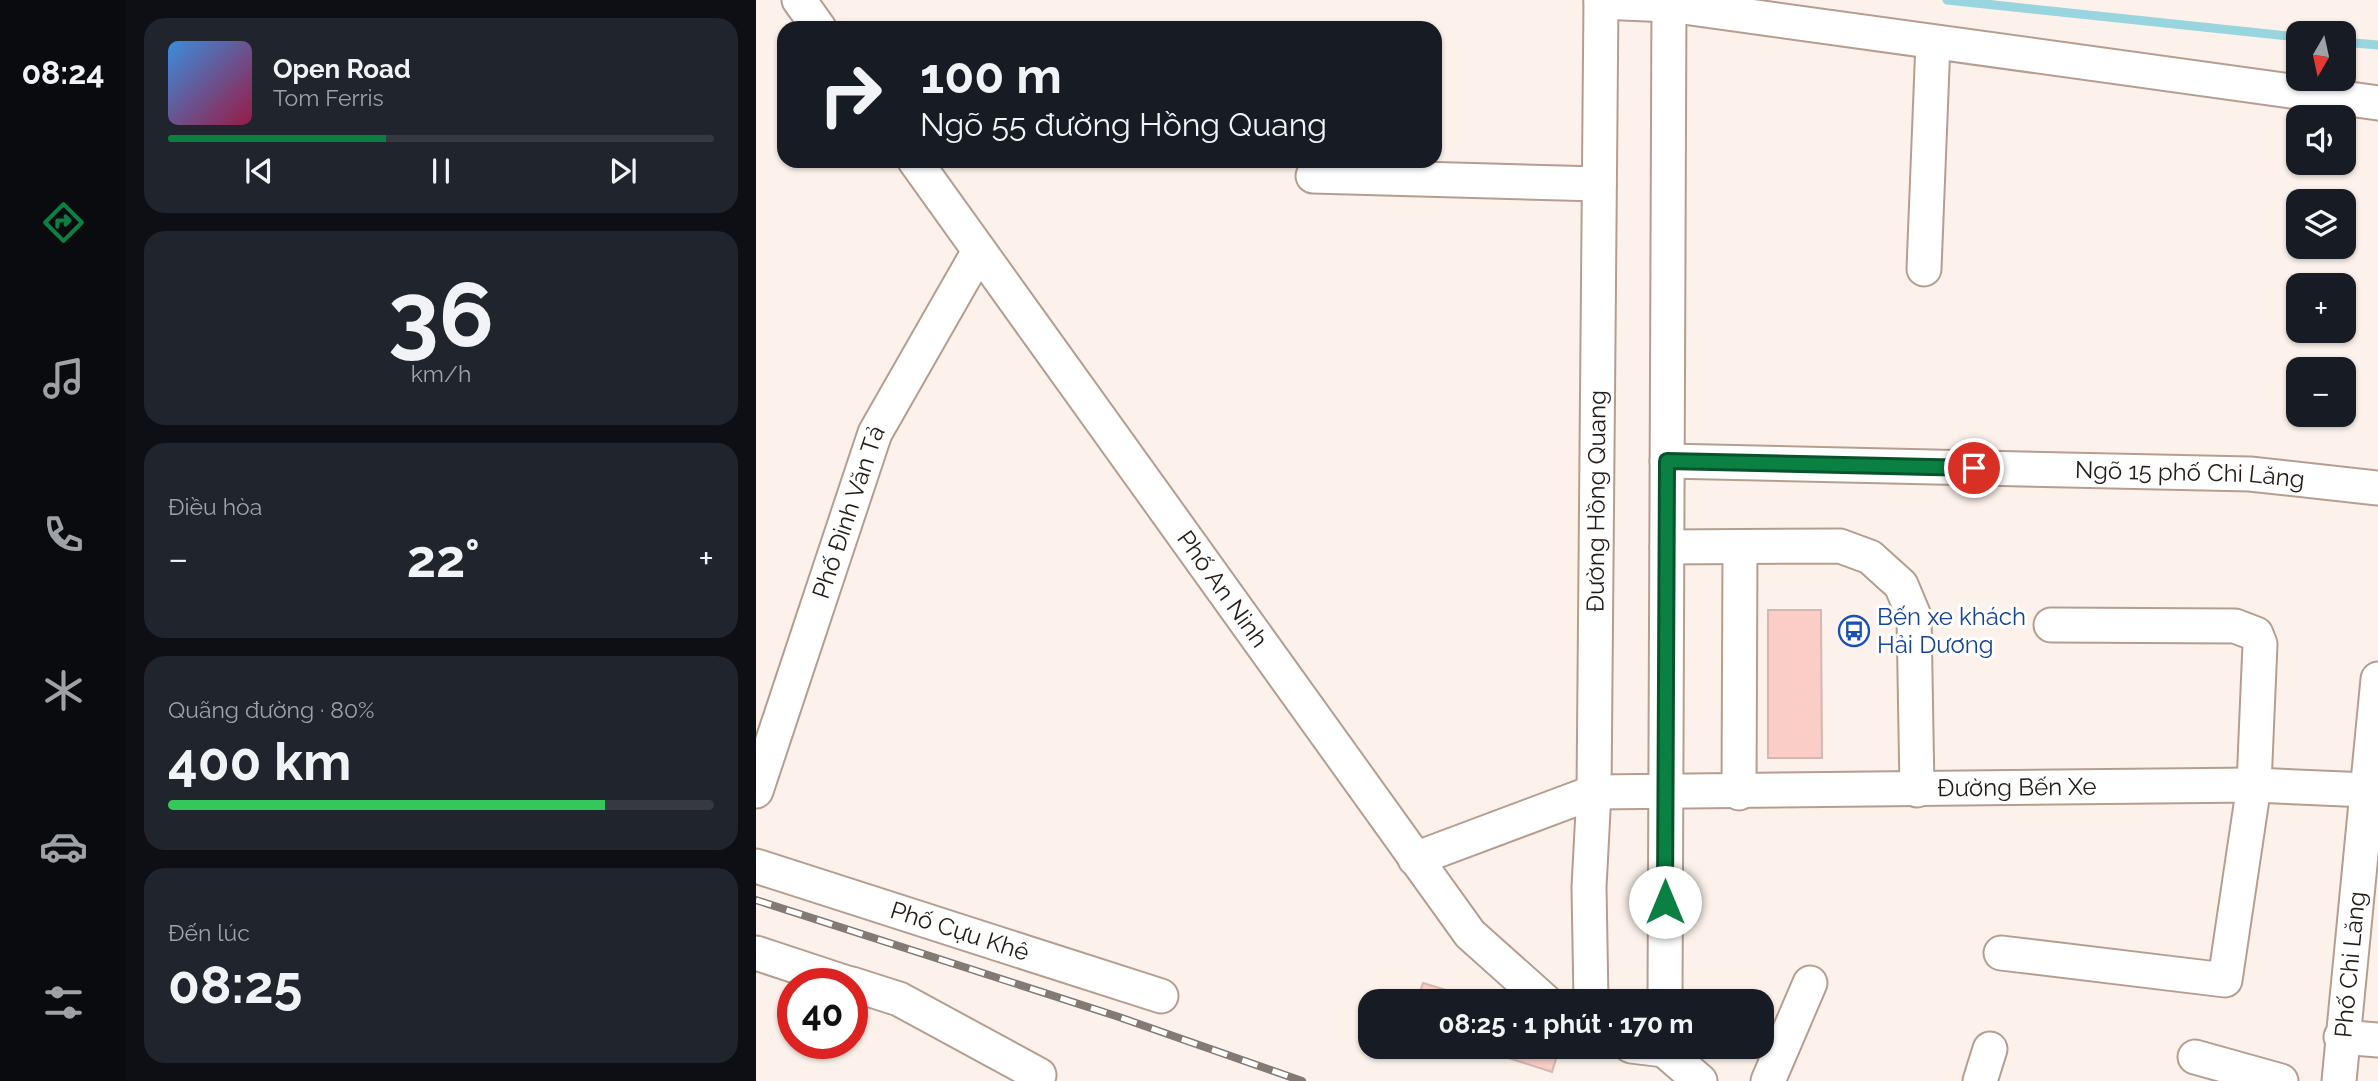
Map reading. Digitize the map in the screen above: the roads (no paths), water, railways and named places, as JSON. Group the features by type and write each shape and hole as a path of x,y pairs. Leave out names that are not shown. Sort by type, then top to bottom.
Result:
{"street":[{"path":"799,0 814,21"},
{"path":"1601,1 1669,2 1933,42 2378,103"},
{"name":"Đường Hồng Quang","path":"1591,989 1589,887 1594,792 1601,1"},
{"path":"1665,989 1669,2"},
{"path":"1924,269 1933,42"},
{"name":"Phố An Ninh","path":"920,168 1470,934 1532,989"},
{"path":"1312,176 1599,184"},
{"name":"Phố Đinh Văn Tả","path":"756,790 875,433 979,251"},
{"name":"Ngõ 15 phố Chi Lăng","path":"1667,461 2250,474 2378,488"},
{"path":"1667,547 1840,546 1870,557 1901,584 1914,616 1917,790"},
{"path":"1740,547 1740,793"},
{"path":"2001,953 2225,980 2255,785 2260,644 2256,634 2235,626 2051,625"},
{"name":"Phố Chi Lăng","path":"2339,1081 2341,1037 2378,679"},
{"name":"Đường Bến Xe","path":"1594,792 1666,794 2255,785 2367,790"},
{"path":"1415,859 1594,792"},
{"name":"Phố Cựu Khê","path":"756,866 1161,996"},
{"path":"756,953 802,968"},
{"path":"1768,1081 1810,983"},
{"path":"868,989 899,999 1039,1075"},
{"path":"2341,1037 2378,1040"},
{"path":"1980,1081 1990,1049"},
{"path":"2195,1056 2281,1081"},
{"path":"1676,1059 1700,1081"}],"waterway":[{"path":"1947,0 2286,36"},
{"path":"2356,43 2378,45"}],"railway":[{"path":"756,900 1116,1016 1302,1081"}],"place":[{"name":"Bến xe khách Hải Dương","path":"1854,631"}]}
